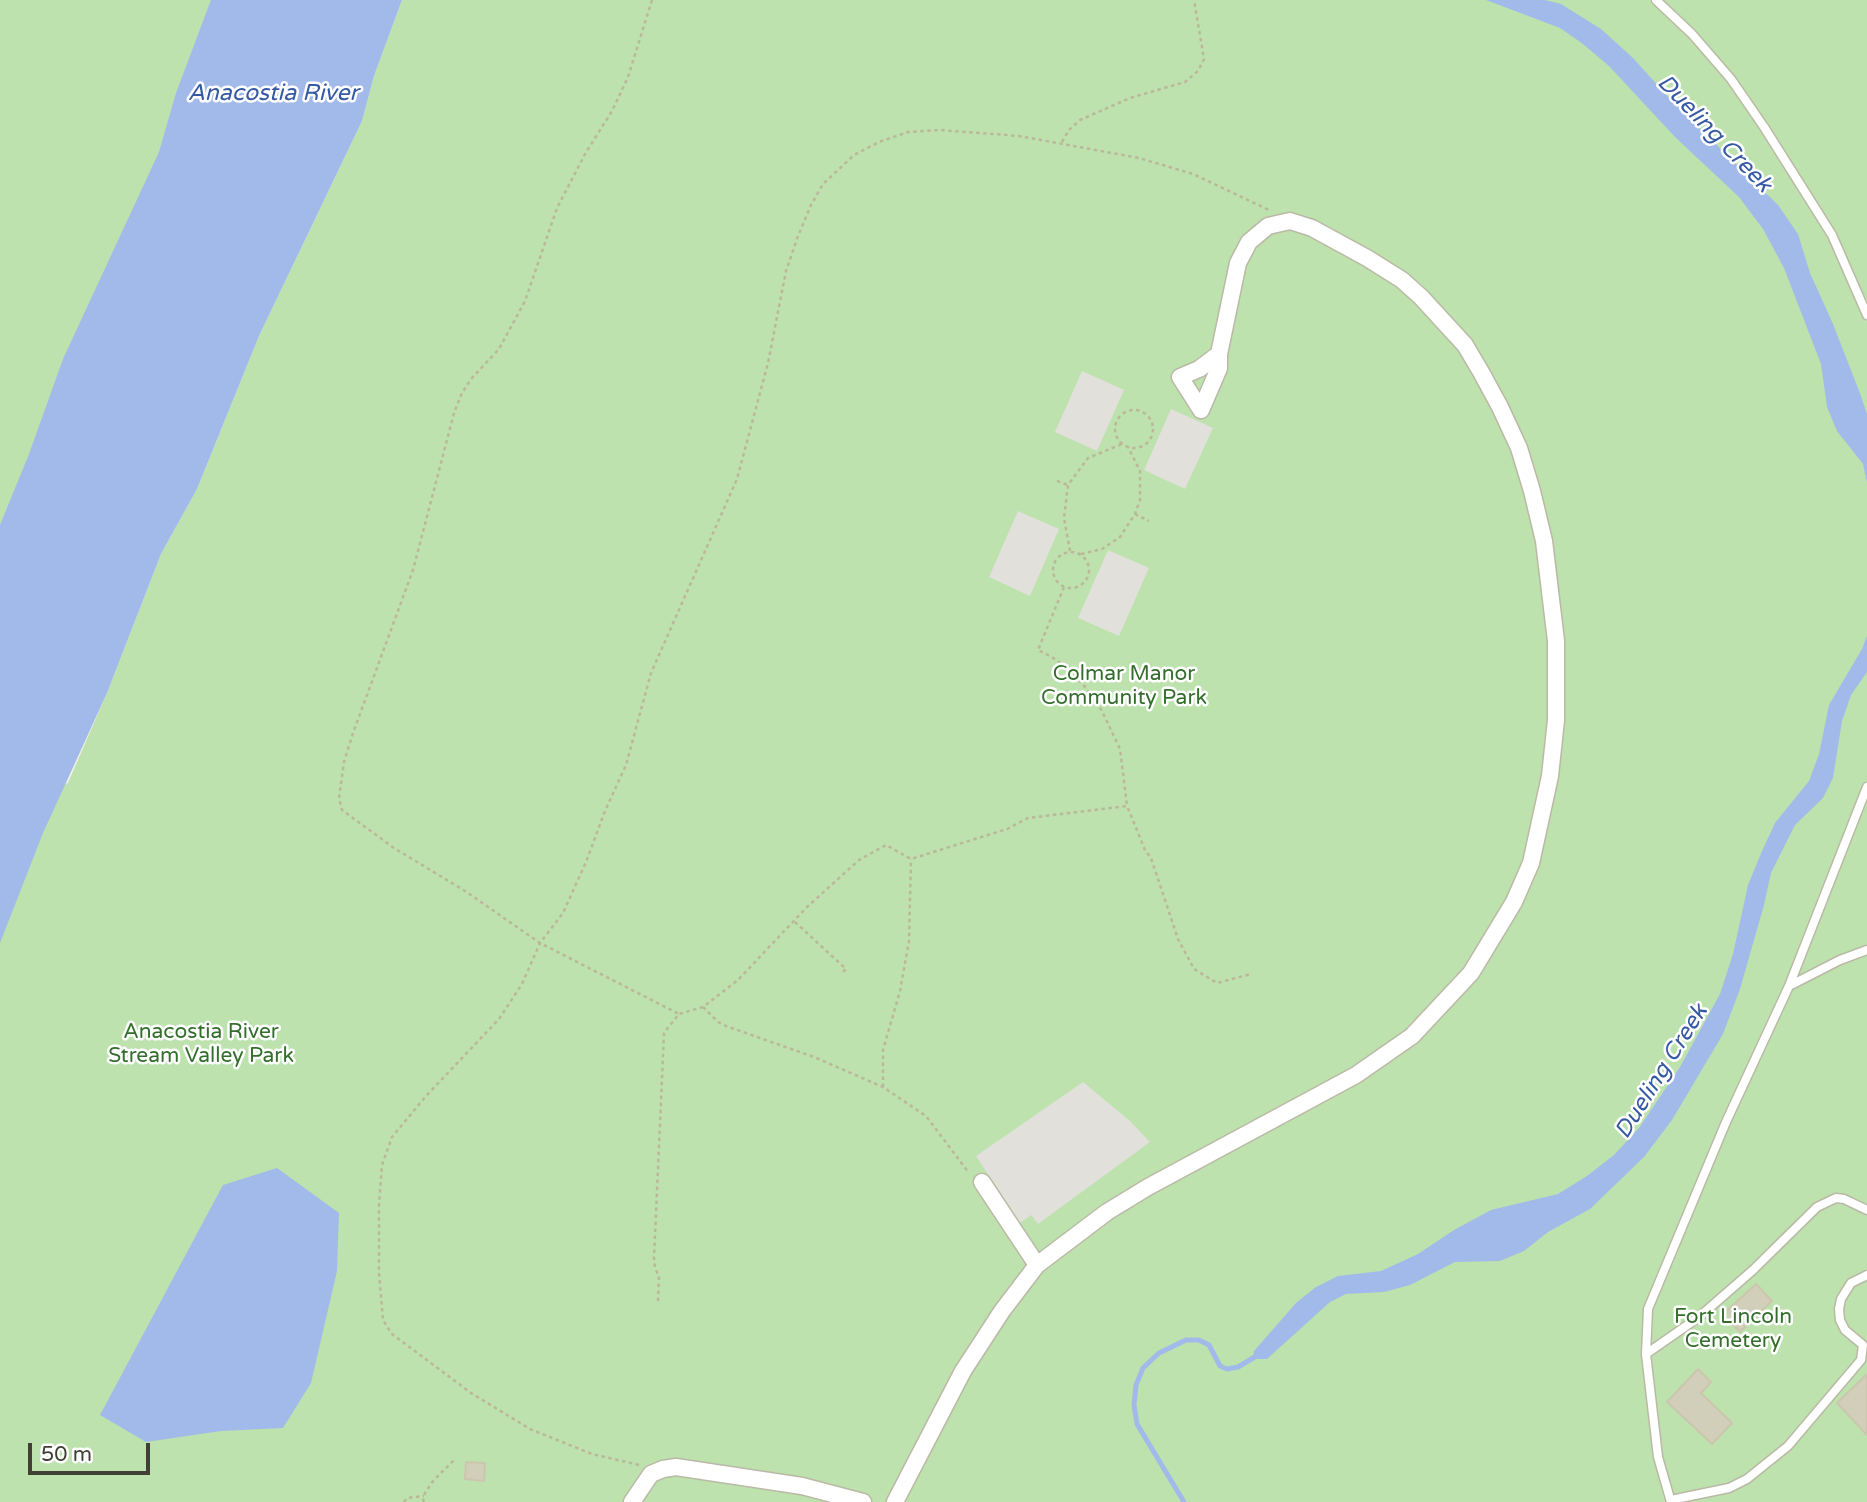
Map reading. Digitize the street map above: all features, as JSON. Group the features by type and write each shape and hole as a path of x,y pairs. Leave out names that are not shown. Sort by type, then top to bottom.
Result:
{"street":[{"path":"895,1502 963,1371 1002,1311 1037,1265 1107,1212 1148,1187 1356,1074 1412,1037 1471,973 1514,902 1531,863 1550,776 1556,720 1556,641 1544,541 1518,449 1500,407 1465,345 1421,297 1402,281 1312,228 1290,222 1268,226 1249,242 1238,262 1219,354"},
{"path":"982,1182 1037,1265"},
{"path":"632,1502 651,1474 676,1467 814,1489 863,1502"}],"lane":[{"path":"1656,0 1692,34 1731,79 1764,127 1832,235 1867,315"},
{"path":"1867,787 1789,986 1726,1122 1648,1309 1646,1354 1658,1457 1671,1501 1729,1488 1747,1479 1788,1446 1861,1360 1863,1345 1845,1330 1839,1309 1841,1299 1851,1283 1867,1275"},
{"path":"1789,986 1840,960 1867,950"},
{"path":"1646,1354 1699,1317 1726,1294 1790,1236 1817,1207 1836,1199 1844,1199 1867,1210"}],"path":[{"path":"652,0 628,76 612,111 585,154 557,208 525,302 499,349 471,379 462,393 454,413 413,570 353,733 344,762 339,798 342,810 394,848 465,891 540,943 679,1014"},
{"path":"1062,142 1069,130 1080,120 1129,99 1185,82 1198,71 1204,59 1194,0"},
{"path":"663,1469 592,1454 530,1429 471,1393 391,1334 383,1320 379,1273 382,1166 392,1137 426,1096 499,1019 522,984 540,943 563,913 586,862 626,765 651,673 737,479 768,363 786,271 797,236 823,184 853,155 879,142 908,132 971,131 1062,142 1139,158 1193,174 1290,222"},
{"path":"1130,410 1142,411 1148,415 1154,426 1151,439 1141,447 1122,444 1115,434 1119,416 1130,410"},
{"path":"1070,551 1063,518 1068,485 1088,458 1122,444"},
{"path":"1081,554 1088,564 1086,581 1076,587 1063,587 1055,578 1052,566 1058,556 1070,551 1081,554 1102,548 1120,537 1135,514 1140,500 1140,471 1128,447"},
{"path":"1057,481 1068,485"},
{"path":"1135,514 1149,521"},
{"path":"1063,587 1038,650 1070,670 1086,688 1102,711 1121,749 1127,806 1155,868 1178,939 1194,969 1217,983 1251,974"},
{"path":"658,1301 659,1276 654,1268 654,1258 664,1033 679,1014 703,1007 738,980 794,921 859,860 886,845 911,859 1007,829 1028,818 1127,806"},
{"path":"883,1087 883,1050 900,990 909,941 911,859"},
{"path":"794,921 846,969 843,972"},
{"path":"703,1007 726,1026 814,1057 883,1087 926,1116 972,1177 982,1182"},
{"path":"423,1502 433,1481 456,1458"},
{"path":"404,1502 407,1498 424,1496"}],"green space":[{"path":"0,0 282,0 0,646"},
{"name":"Colmar Manor Community Park","path":"402,0 1867,0 1867,1502 0,1502 0,811 68,783 107,693 161,554 197,489 259,336 362,121 374,76"}],"shaded area":[{"path":"1082,371 1124,390 1097,451 1055,432"},
{"path":"1171,409 1213,428 1185,489 1144,470"},
{"path":"1018,511 1059,529 1030,596 989,577"},
{"path":"1108,550 1149,568 1119,636 1078,618"},
{"path":"1083,1082 1130,1121 1150,1142 1038,1224 1031,1215 1020,1223 976,1156"}],"water":[{"name":"Anacostia River","path":"211,0 402,0 374,76 362,121 259,336 197,489 161,554 107,693 43,833 0,943 0,525 63,359 159,152 176,93"},
{"path":"1486,0 1545,0 1561,4 1601,29 1778,205 1798,234 1810,273 1833,324 1867,414 1867,483 1863,464 1837,431 1827,407 1821,364 1784,268 1763,229 1739,197 1675,137 1609,66 1583,44 1560,28"},
{"path":"1867,636 1867,672 1851,695 1842,721 1833,778 1823,798 1795,825 1771,873 1740,989 1723,1034 1672,1120 1644,1157 1590,1209 1548,1232 1524,1251 1500,1261 1455,1262 1410,1285 1384,1292 1346,1294 1330,1302 1267,1359 1253,1359 1254,1351 1296,1303 1316,1287 1338,1276 1381,1271 1418,1254 1491,1210 1558,1194 1614,1155 1639,1128 1680,1067 1720,994 1733,954 1748,885 1775,823 1809,781 1819,754 1829,705"},
{"path":"277,1168 339,1213 337,1271 311,1383 283,1428 221,1431 146,1442 100,1415 223,1185"}],"building":[{"path":"1756,1284 1772,1301 1740,1332 1723,1314"},
{"path":"1698,1369 1711,1382 1701,1393 1732,1423 1712,1444 1667,1402"},
{"path":"1867,1374 1867,1435 1837,1403"},
{"path":"466,1462 485,1463 484,1481 465,1479"}],"waterway":[{"name":"Dueling Creek","path":"1184,1502 1137,1424 1134,1405 1136,1385 1143,1368 1159,1353 1186,1340 1199,1340 1209,1345 1220,1366 1227,1369 1238,1367 1258,1355"}],"park label":[{"name":"Anacostia River Stream Valley Park","path":"201,1044"},
{"name":"Fort Lincoln Cemetery","path":"1733,1329"}]}
